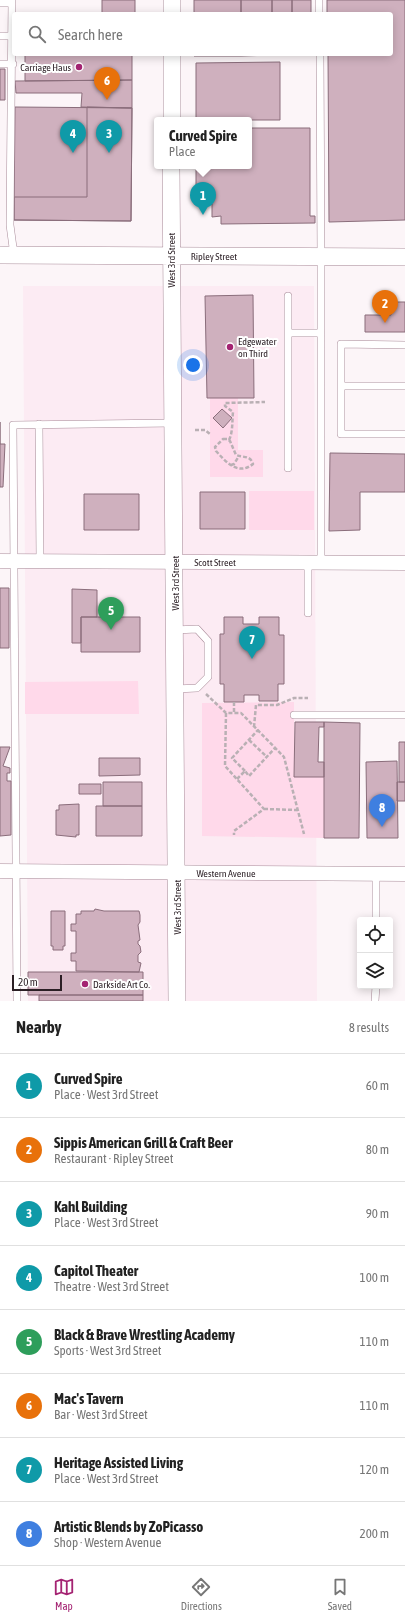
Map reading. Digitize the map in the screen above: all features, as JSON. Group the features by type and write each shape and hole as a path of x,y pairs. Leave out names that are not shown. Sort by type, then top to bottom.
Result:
{"street":[{"path":"172,0 172,12"},
{"path":"172,56 172,117"},
{"name":"West 3rd Street","path":"172,169 171,256 175,562 177,1001"},
{"name":"Ripley Street","path":"7,255 405,257"},
{"name":"Scott Street","path":"0,561 405,563"},
{"name":"Western Avenue","path":"0,871 405,874"}],"lane":[{"path":"319,0 319,12"},
{"path":"0,3 12,2 12,36 0,36"},
{"path":"7,255 10,225 13,56"},
{"path":"308,613 315,563 321,333 320,56"},
{"path":"0,64 13,64"},
{"path":"288,296 288,468"},
{"path":"288,333 321,333"},
{"path":"405,345 340,344 340,434 405,434"},
{"path":"340,386 405,386"},
{"path":"17,1001 13,424 173,423"},
{"path":"40,424 40,561"},
{"path":"175,630 196,630 208,641 208,677 196,688 176,689"},
{"path":"294,715 405,715"},
{"path":"376,874 376,917"},
{"path":"376,989 376,1001"}],"path":[{"path":"229,440 223,439 215,448 216,451 233,467 240,468 253,464 248,456 236,455 229,440 232,433 231,425 233,412 224,406 224,403 265,402"},
{"path":"195,430 205,430 210,434"},
{"path":"231,465 234,464 239,456"},
{"path":"198,687 226,713 241,713 284,757 304,834"},
{"path":"254,727 256,705 277,705 294,698 308,698"},
{"path":"234,702 234,713"},
{"path":"226,713 225,766 264,809"},
{"path":"258,730 232,758 245,772 249,776 275,748"},
{"path":"249,740 266,756"},
{"path":"237,779 245,772"},
{"path":"234,835 234,831 264,809 298,810"}],"shaded area":[{"path":"23,286 314,286 317,1001 28,1001"},
{"path":"210,398 238,398 238,450 263,450 263,477 210,477"},
{"path":"249,491 314,491 314,530 249,530"},
{"path":"138,681 139,714 25,714 25,682"},
{"path":"294,702 294,777 324,777 324,838 202,836 202,703"}],"building":[{"path":"102,0 135,0 135,12 102,12"},
{"path":"194,0 241,0 241,12 194,12"},
{"path":"241,0 272,0 272,12 241,12"},
{"path":"272,0 292,0 292,12 272,12"},
{"path":"292,0 311,0 311,12 292,12"},
{"path":"327,0 405,0 405,220 329,222 328,56 393,56 393,12 327,12"},
{"name":"Carriage Haus","path":"25,56 132,56 132,80 25,81"},
{"path":"280,62 280,120 252,120 252,117 196,117 196,63"},
{"path":"0,69 5,69 5,100 0,100"},
{"path":"132,80 132,108 81,107 82,93 16,93 15,81"},
{"path":"15,107 132,108 131,221 14,220"},
{"path":"87,107 132,108 131,221 14,220 14,197 87,197"},
{"path":"252,128 310,128 310,216 315,216 315,223 221,224 221,216 212,217 212,204 196,204 196,169 252,169"},
{"name":"Edgewater on Third","path":"253,295 254,398 207,398 205,296"},
{"path":"391,302 405,302 405,332 365,332 365,315 391,315"},
{"path":"222,409 232,418 223,428 213,418"},
{"path":"0,444 5,444 3,487 0,487"},
{"path":"330,453 405,454 405,492 360,492 360,530 329,531"},
{"path":"200,492 245,492 245,529 200,529"},
{"path":"84,494 139,494 139,530 84,530"},
{"path":"0,588 9,588 9,648 0,648"},
{"path":"72,589 97,590 97,617 81,617 81,643 72,643"},
{"path":"81,617 140,617 140,652 81,652"},
{"path":"224,617 243,617 243,624 259,624 259,617 279,617 279,635 284,635 284,684 278,684 278,701 259,701 259,695 244,695 244,702 224,702 224,684 220,684 220,634 224,634"},
{"path":"295,722 324,722 324,727 319,727 318,762 324,762 324,777 294,777"},
{"path":"324,722 360,723 359,838 324,838"},
{"path":"399,742 405,742 405,782 399,782"},
{"path":"0,747 10,747 3,766 10,768 10,773 7,773 7,781 11,781 11,835 0,836"},
{"path":"99,758 140,758 140,775 99,776"},
{"path":"397,761 398,838 367,838 366,762"},
{"path":"103,782 142,782 142,806 103,806"},
{"path":"397,782 405,782 405,801 397,801"},
{"path":"79,784 101,784 101,794 79,794"},
{"path":"79,804 79,835 76,835 76,837 56,835 56,810 59,810 59,805"},
{"path":"96,806 142,806 142,836 96,836"},
{"path":"95,909 104,911 139,911 140,922 138,925 140,940 138,941 138,944 141,952 138,955 138,962 141,963 139,972 76,971 76,961 71,961 71,953 76,953 76,931 71,931 71,924 76,924 76,914 81,914 81,911 94,911"},
{"path":"51,911 65,911 65,946 63,946 63,950 53,950 53,946 51,946"},
{"name":"Darkside Art Co.","path":"28,972 143,972 143,995 28,995"},
{"path":"39,995 143,995 143,1001 39,1001"}],"place":[{"name":"Carriage Haus","path":"79,67"},
{"name":"Mac's Tavern","path":"107,100"},
{"name":"Capitol Theater","path":"73,153"},
{"name":"Kahl Building","path":"109,153"},
{"name":"Curved Spire","path":"203,215"},
{"name":"Sippis American Grill & Craft Beer","path":"385,323"},
{"name":"Edgewater on Third","path":"230,347"},
{"name":"Black & Brave Wrestling Academy","path":"111,630"},
{"name":"Heritage Assisted Living","path":"252,659"},
{"name":"Artistic Blends by ZoPicasso","path":"382,827"},
{"name":"Darkside Art Co.","path":"85,984"}]}
